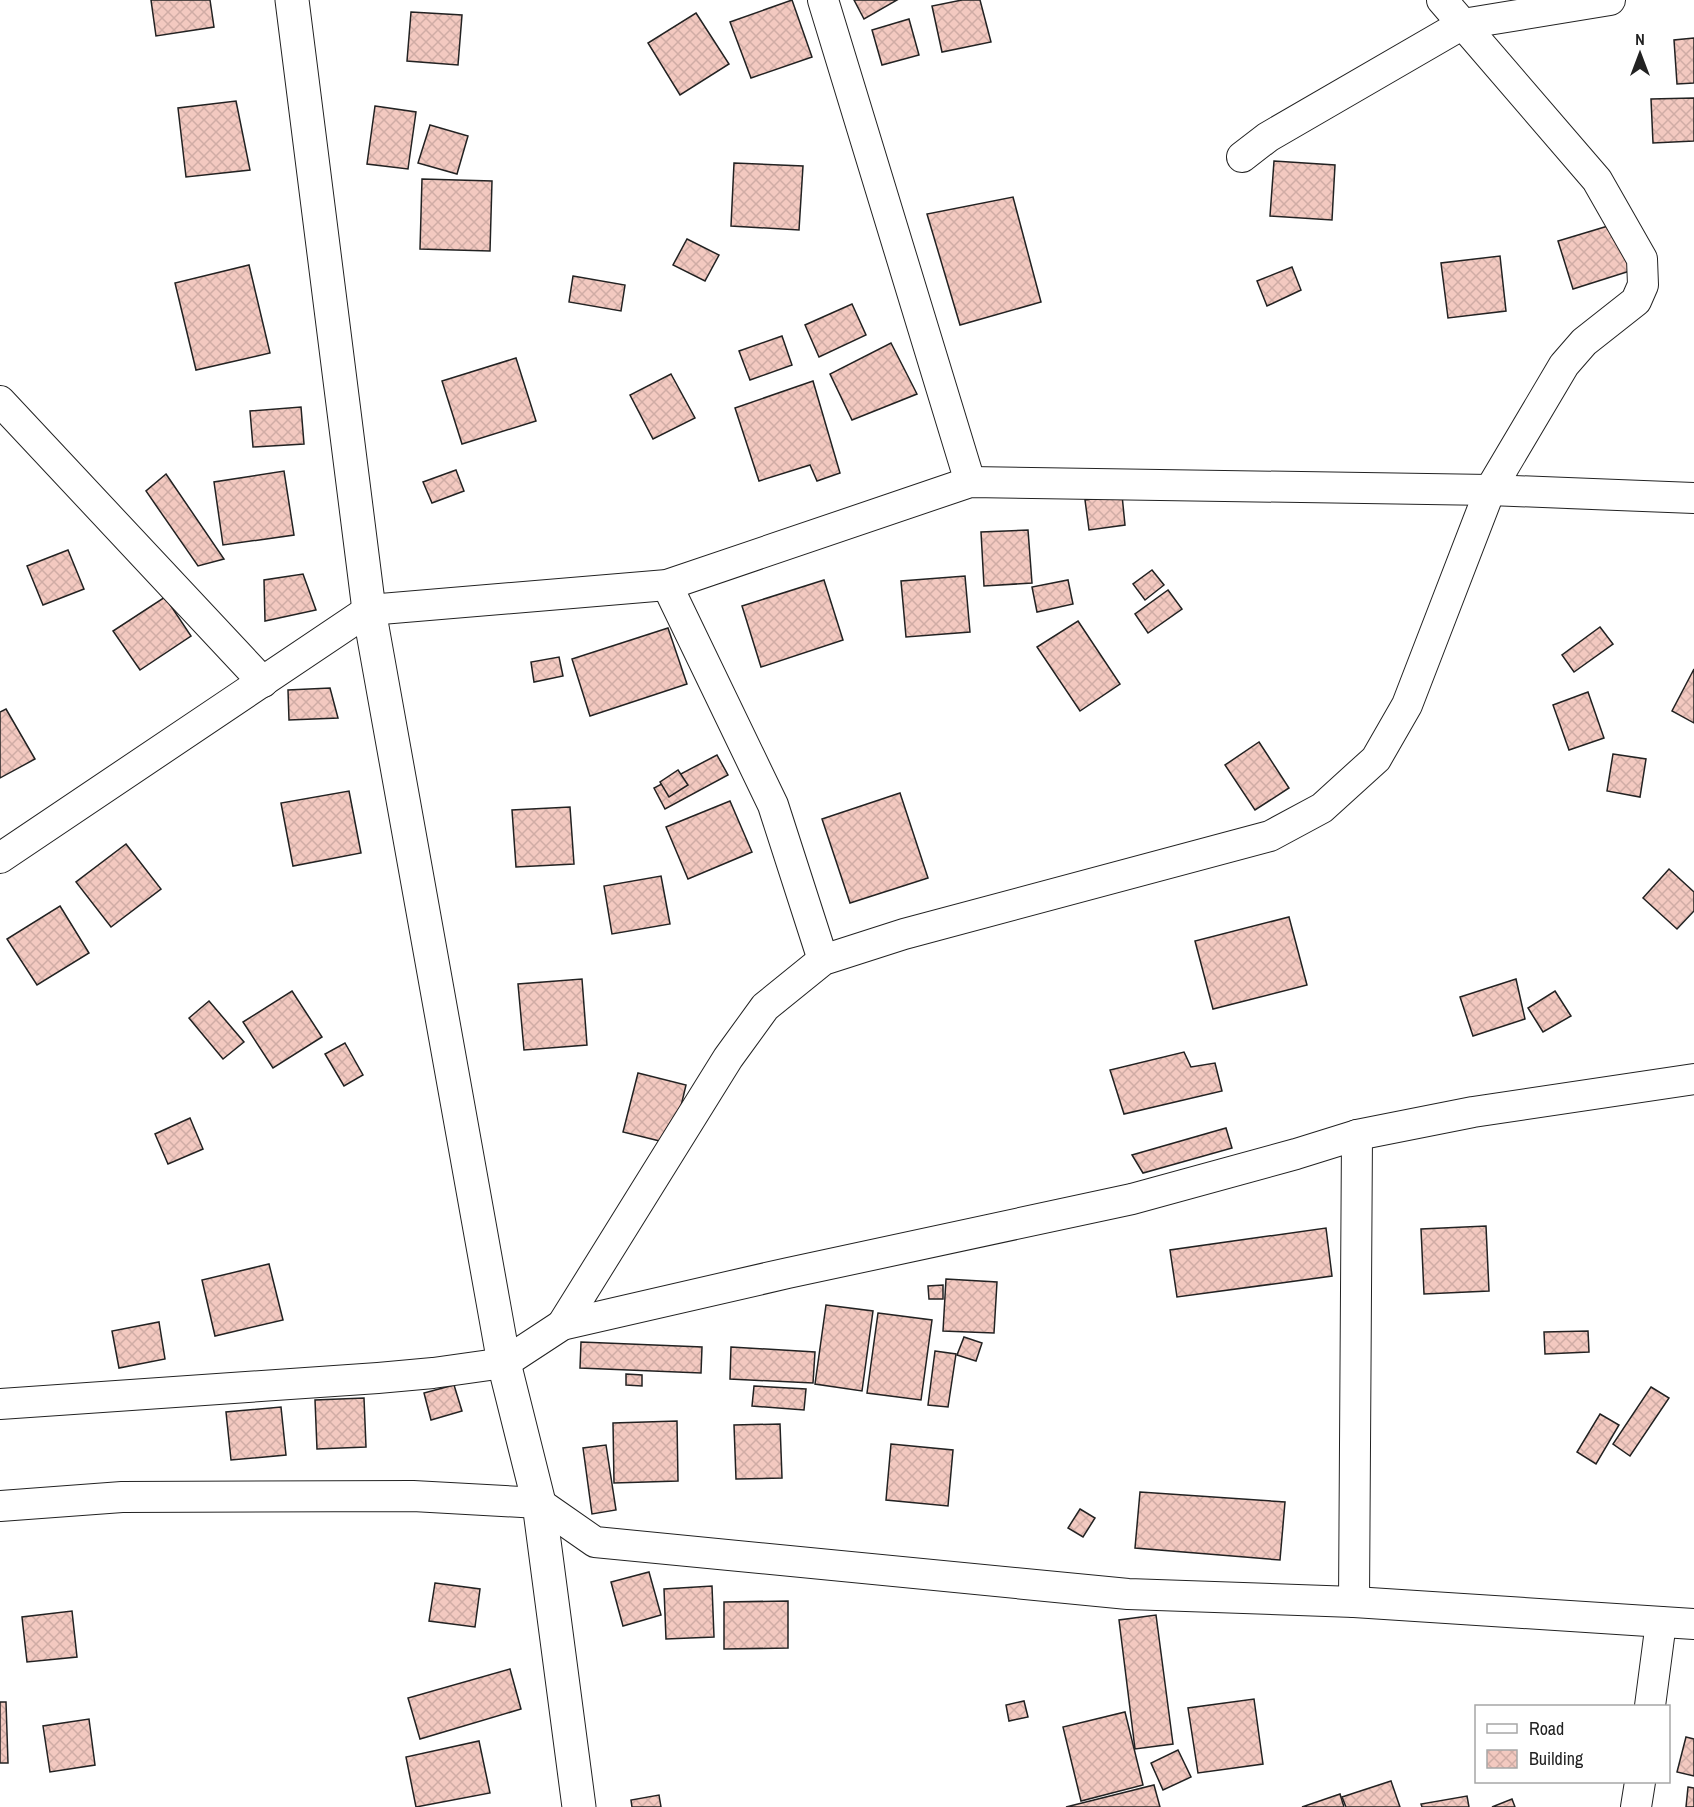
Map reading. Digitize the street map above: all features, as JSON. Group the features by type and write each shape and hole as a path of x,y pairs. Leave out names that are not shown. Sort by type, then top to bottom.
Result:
{"street":[{"path":"292,0 369,610 504,1363 538,1503 579,1807"},
{"path":"824,0 969,482"},
{"path":"562,1326 728,1058 765,1007 823,960 904,934 1270,836 1322,808 1376,759 1407,705 1490,490 1564,364 1584,342 1636,301 1643,285 1642,259 1597,180 1442,0"},
{"path":"1242,157 1268,137 1462,24 1610,0"},
{"path":"0,401 263,682"},
{"path":"0,858 369,610 667,585 969,482 1490,490 1694,498"},
{"path":"667,585 773,805 823,960"},
{"path":"0,1404 378,1378 504,1363 562,1326 788,1273 1132,1199 1357,1135 1473,1112 1694,1079"},
{"path":"1354,1602 1357,1135"},
{"path":"0,1506 123,1497 413,1496 538,1503 595,1542 1128,1594 1354,1602 1694,1624"},
{"path":"1650,1705 1661,1622"},
{"path":"1636,1807 1640,1783"}],"building":[{"path":"151,0 210,0 214,27 156,36"},
{"path":"792,0 812,57 751,78 730,22"},
{"path":"854,0 897,0 864,19"},
{"path":"962,0 980,0 991,42 942,52 932,6"},
{"path":"411,12 462,15 458,65 407,61"},
{"path":"696,13 729,64 680,95 648,43"},
{"path":"909,19 919,55 882,65 872,30"},
{"path":"1694,38 1694,83 1677,84 1674,40"},
{"path":"1694,98 1694,141 1653,143 1651,99"},
{"path":"236,101 250,170 186,177 178,108"},
{"path":"375,106 416,112 408,169 367,164"},
{"path":"430,125 468,136 457,174 418,163"},
{"path":"1274,161 1335,165 1332,220 1270,216"},
{"path":"734,163 803,166 799,230 731,226"},
{"path":"422,179 492,181 490,251 420,249"},
{"path":"1013,197 1041,302 960,325 927,214"},
{"path":"1618,223 1633,270 1573,289 1558,241"},
{"path":"687,239 719,255 705,281 673,265"},
{"path":"1500,256 1506,311 1448,318 1441,263"},
{"path":"249,265 270,353 196,370 175,283"},
{"path":"1292,267 1301,290 1267,306 1257,281"},
{"path":"573,276 625,285 621,311 569,302"},
{"path":"852,304 866,335 819,357 805,325"},
{"path":"782,336 792,365 750,380 739,351"},
{"path":"891,343 917,394 852,420 830,374"},
{"path":"516,358 536,421 462,444 442,381"},
{"path":"671,374 695,418 653,439 630,395"},
{"path":"813,381 840,473 817,481 810,465 759,481 735,408"},
{"path":"301,407 304,444 253,447 250,411"},
{"path":"456,470 464,491 432,503 423,482"},
{"path":"284,471 294,535 223,545 214,482"},
{"path":"166,474 224,559 198,566 146,491"},
{"path":"1122,495 1125,525 1089,530 1085,500"},
{"path":"1028,530 1032,583 984,586 981,532"},
{"path":"68,550 84,589 43,605 27,566"},
{"path":"1152,570 1164,585 1145,600 1133,584"},
{"path":"303,574 316,610 265,621 264,580"},
{"path":"965,576 970,632 906,637 901,581"},
{"path":"824,580 843,640 761,667 742,606"},
{"path":"1068,580 1073,604 1037,612 1032,587"},
{"path":"1168,590 1182,609 1148,633 1135,614"},
{"path":"165,597 191,636 140,670 113,631"},
{"path":"1078,621 1120,684 1080,711 1037,647"},
{"path":"1600,627 1613,644 1574,672 1562,655"},
{"path":"668,628 687,684 590,716 572,659"},
{"path":"559,657 563,676 534,682 531,662"},
{"path":"1694,669 1694,723 1672,711"},
{"path":"330,688 338,718 289,720 288,690"},
{"path":"1588,692 1604,738 1569,750 1553,705"},
{"path":"6,709 35,759 0,778 0,712"},
{"path":"1259,742 1289,788 1255,810 1225,765"},
{"path":"1613,754 1646,759 1640,797 1607,791"},
{"path":"717,755 728,775 665,809 654,788"},
{"path":"678,770 688,785 669,797 660,782"},
{"path":"349,791 361,853 293,866 281,803"},
{"path":"900,793 928,878 850,903 822,819"},
{"path":"730,801 752,852 688,879 666,827"},
{"path":"570,807 574,864 516,867 512,810"},
{"path":"126,844 161,889 111,927 76,882"},
{"path":"1669,869 1694,892 1694,911 1677,929 1643,898"},
{"path":"661,876 670,924 612,934 604,886"},
{"path":"60,906 89,953 37,985 7,939"},
{"path":"1289,917 1307,985 1213,1009 1195,941"},
{"path":"582,979 587,1045 524,1050 518,984"},
{"path":"1516,979 1525,1019 1473,1036 1460,997"},
{"path":"292,991 322,1037 273,1068 243,1022"},
{"path":"1555,991 1571,1016 1543,1032 1528,1008"},
{"path":"209,1001 244,1042 223,1059 189,1018"},
{"path":"345,1043 363,1075 344,1086 325,1054"},
{"path":"1184,1052 1191,1067 1215,1063 1222,1091 1124,1114 1110,1070"},
{"path":"638,1073 686,1085 672,1144 623,1132"},
{"path":"190,1118 203,1149 168,1164 155,1134"},
{"path":"1226,1128 1232,1148 1143,1173 1132,1155"},
{"path":"1486,1226 1489,1291 1424,1294 1421,1229"},
{"path":"1326,1228 1332,1276 1177,1297 1170,1250"},
{"path":"269,1264 283,1320 215,1336 202,1280"},
{"path":"946,1279 997,1282 994,1333 943,1331"},
{"path":"943,1285 943,1299 929,1299 928,1286"},
{"path":"826,1305 873,1311 862,1391 815,1384"},
{"path":"878,1313 932,1320 921,1400 867,1393"},
{"path":"159,1322 165,1359 119,1368 112,1331"},
{"path":"1588,1331 1589,1352 1545,1354 1544,1332"},
{"path":"964,1337 982,1343 976,1361 957,1355"},
{"path":"581,1342 702,1347 701,1373 580,1368"},
{"path":"731,1347 815,1352 813,1383 730,1379"},
{"path":"935,1351 956,1354 948,1407 928,1405"},
{"path":"626,1374 642,1375 642,1386 626,1385"},
{"path":"454,1385 462,1411 431,1420 424,1393"},
{"path":"754,1386 806,1389 804,1410 752,1406"},
{"path":"1651,1387 1669,1398 1630,1456 1613,1444"},
{"path":"364,1398 366,1447 317,1449 315,1400"},
{"path":"281,1407 286,1455 231,1460 226,1412"},
{"path":"1600,1414 1619,1425 1596,1464 1577,1452"},
{"path":"677,1421 678,1481 614,1483 613,1423"},
{"path":"780,1424 782,1478 736,1479 734,1425"},
{"path":"891,1444 953,1450 948,1506 886,1500"},
{"path":"606,1445 616,1510 592,1514 583,1448"},
{"path":"1140,1492 1285,1502 1280,1560 1135,1548"},
{"path":"1080,1509 1095,1518 1083,1537 1068,1528"},
{"path":"649,1572 661,1615 623,1626 611,1582"},
{"path":"435,1583 480,1589 475,1627 429,1621"},
{"path":"712,1586 714,1637 666,1639 664,1589"},
{"path":"788,1601 788,1648 724,1649 724,1602"},
{"path":"72,1611 77,1657 27,1662 22,1617"},
{"path":"1156,1615 1173,1744 1135,1749 1119,1620"},
{"path":"510,1669 521,1709 420,1739 408,1698"},
{"path":"1254,1699 1263,1764 1198,1773 1188,1708"},
{"path":"1024,1701 1028,1717 1009,1721 1006,1705"},
{"path":"0,1702 6,1702 8,1763 0,1763"},
{"path":"1125,1712 1143,1785 1081,1801 1063,1727"},
{"path":"89,1719 95,1765 50,1772 43,1726"},
{"path":"1686,1737 1694,1739 1694,1776 1677,1772"},
{"path":"479,1741 490,1793 416,1807 406,1757"},
{"path":"1178,1750 1191,1777 1163,1790 1151,1763"},
{"path":"1391,1781 1400,1807 1346,1807 1342,1797"},
{"path":"1154,1785 1160,1807 1066,1807"},
{"path":"1688,1787 1694,1788 1694,1807 1686,1807"},
{"path":"1340,1794 1344,1807 1302,1807"},
{"path":"659,1795 661,1807 632,1807 631,1800"},
{"path":"1467,1796 1469,1807 1422,1807 1421,1804"},
{"path":"1512,1799 1515,1807 1492,1807"}]}
